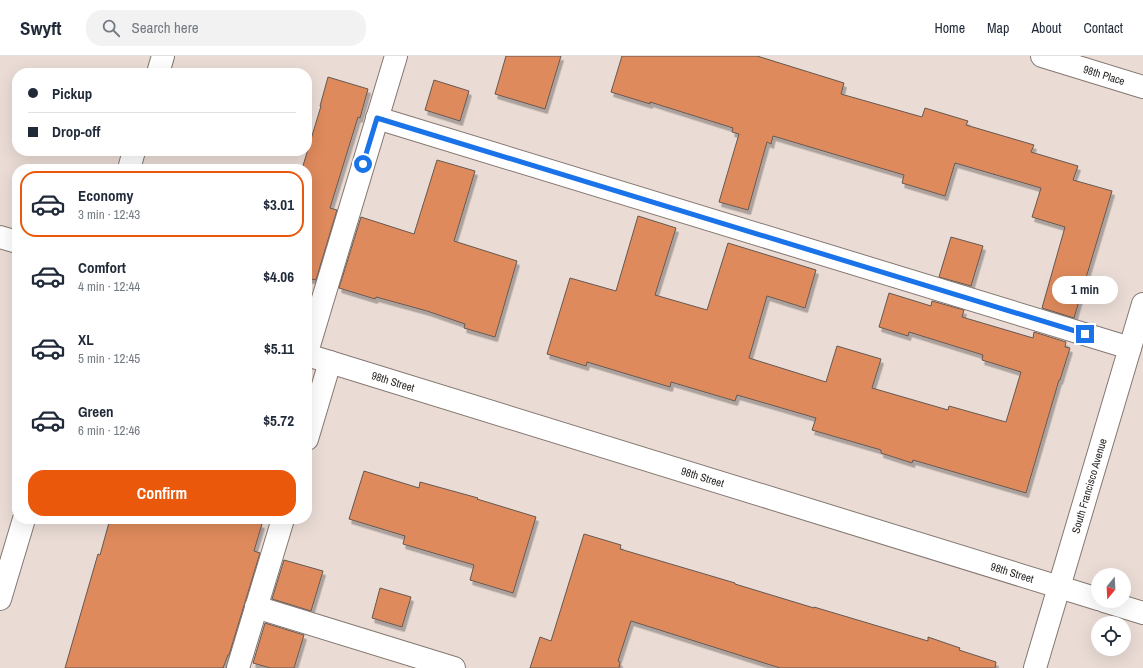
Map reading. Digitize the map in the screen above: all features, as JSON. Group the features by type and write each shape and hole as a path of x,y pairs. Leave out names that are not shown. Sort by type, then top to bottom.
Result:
{"street":[{"path":"159,68 163,56"},
{"path":"312,336 396,56"},
{"name":"98th Place","path":"1042,56 1143,87"},
{"path":"377,118 1130,348"},
{"path":"0,237 12,241"},
{"name":"South Francisco Avenue","path":"1035,668 1143,304"},
{"name":"98th Street","path":"312,355 330,362 1091,597"},
{"path":"312,422 330,362"},
{"path":"0,599 22,524"},
{"path":"238,668 281,524"},
{"path":"256,607 454,668"},
{"path":"1127,608 1143,613"}],"building":[{"path":"506,56 561,56 545,109 495,94"},
{"path":"622,56 757,56 844,83 841,94 922,117 925,108 968,121 966,125 1034,145 1031,152 1078,166 1073,180 1112,191 1074,318 1042,308 1065,227 1032,217 1041,188 955,163 945,196 902,183 904,175 773,136 771,144 767,142 748,210 719,202 739,134 732,132 733,128 650,102 650,104 611,92"},
{"path":"328,77 368,89 360,118 358,117 330,208 337,210 316,280 312,279 312,164 304,164 306,156 312,156 312,136"},
{"path":"434,80 469,91 460,121 425,110"},
{"path":"437,160 475,171 454,241 517,261 495,337 464,328 465,324 427,311 376,297 375,299 339,288 361,217 414,234"},
{"path":"638,216 676,228 655,295 707,310 728,243 816,270 805,308 767,296 749,358 826,382 837,346 881,359 872,388 948,410 949,406 1006,422 1021,372 982,360 983,355 909,332 908,336 879,327 889,293 931,306 932,301 964,310 962,317 1033,338 1034,332 1066,342 1065,347 1070,348 1059,380 1026,493 913,460 912,463 881,453 881,450 812,430 816,418 737,395 735,401 671,382 670,387 587,362 586,366 547,354 570,278 616,291"},
{"path":"951,237 983,246 971,286 939,277"},
{"path":"364,471 419,488 420,482 478,498 477,499 536,517 513,593 470,580 474,565 403,544 405,536 349,519"},
{"path":"109,524 262,524 254,551 260,553 229,655 223,668 65,668 98,554 100,555"},
{"path":"584,534 621,545 620,549 814,608 928,641 928,637 960,648 959,650 996,662 995,668 780,668 631,621 618,661 620,662 619,668 530,668 540,637 551,641"},
{"path":"284,560 323,571 311,611 272,599"},
{"path":"380,588 411,597 402,627 372,618"},
{"path":"265,623 304,635 294,668 270,668 253,663"}],"route":[{"path":"363,164 377,118 1085,334"}]}
